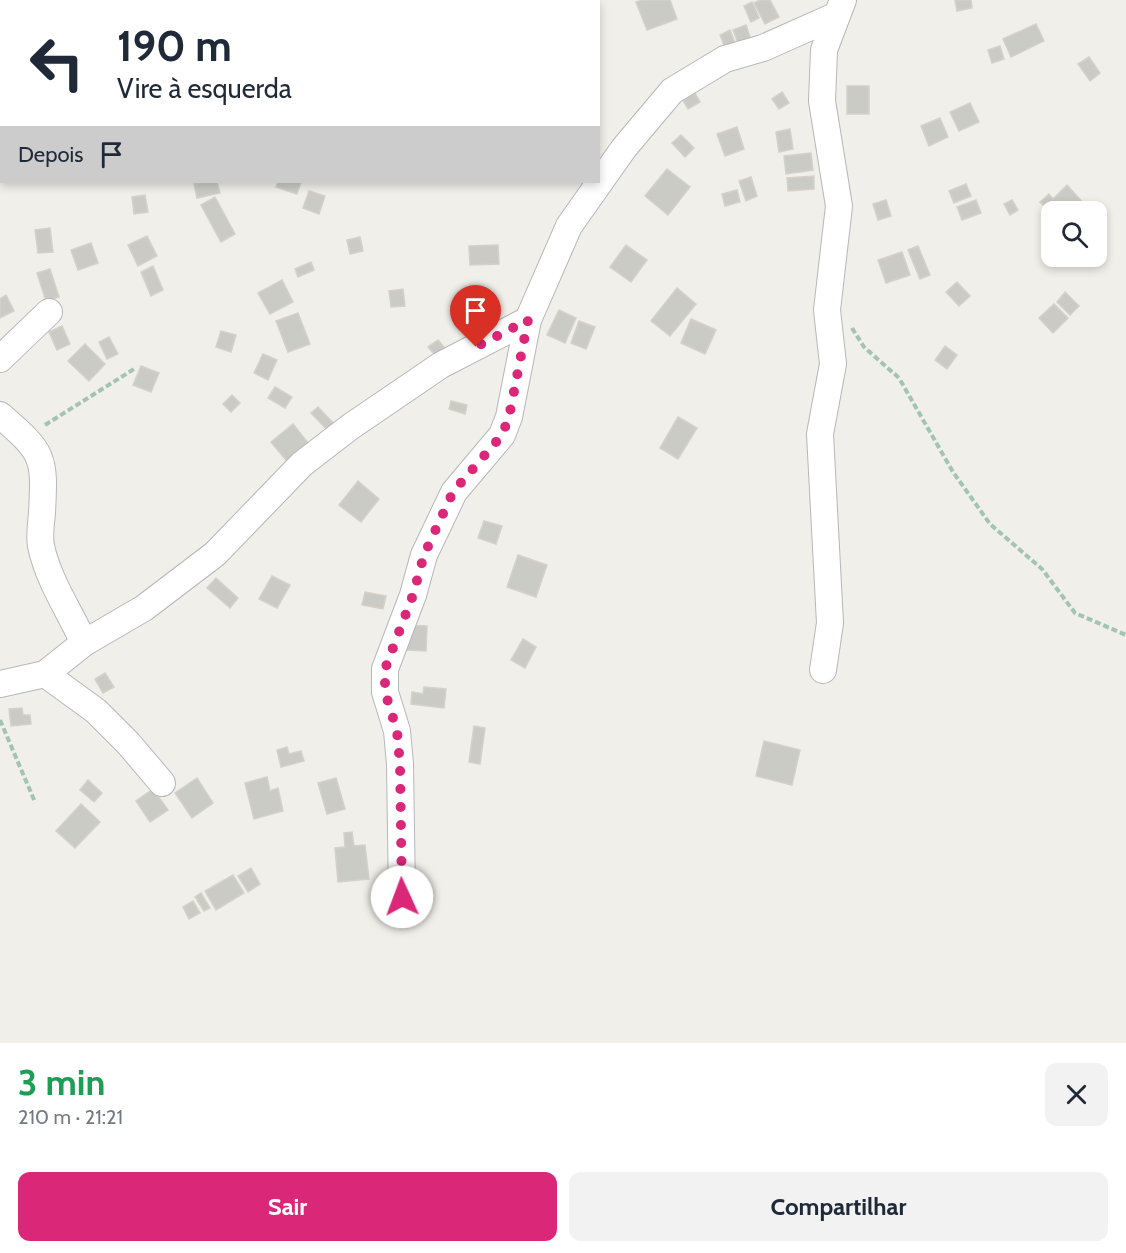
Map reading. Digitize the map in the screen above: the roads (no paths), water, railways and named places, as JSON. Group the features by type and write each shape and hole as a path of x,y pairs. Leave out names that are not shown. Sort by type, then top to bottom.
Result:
{"street":[{"path":"823,670 830,623 830,599 820,434 833,364 827,310 838,206 822,100 824,50 839,8"},
{"path":"600,182 624,148 672,91 725,59 763,48 839,8"},
{"path":"402,897 400,764 397,731 385,692 385,669 413,595 424,555 453,492 502,435 509,417 528,320 569,226 599,183"},
{"path":"0,359 49,312"},
{"path":"0,684 45,674 84,643 144,608 215,554 302,464 350,427 441,365 528,320"},
{"path":"0,415 31,442 41,456 44,478 40,543 84,643"},
{"path":"45,674 96,711 128,743 162,783"}]}
